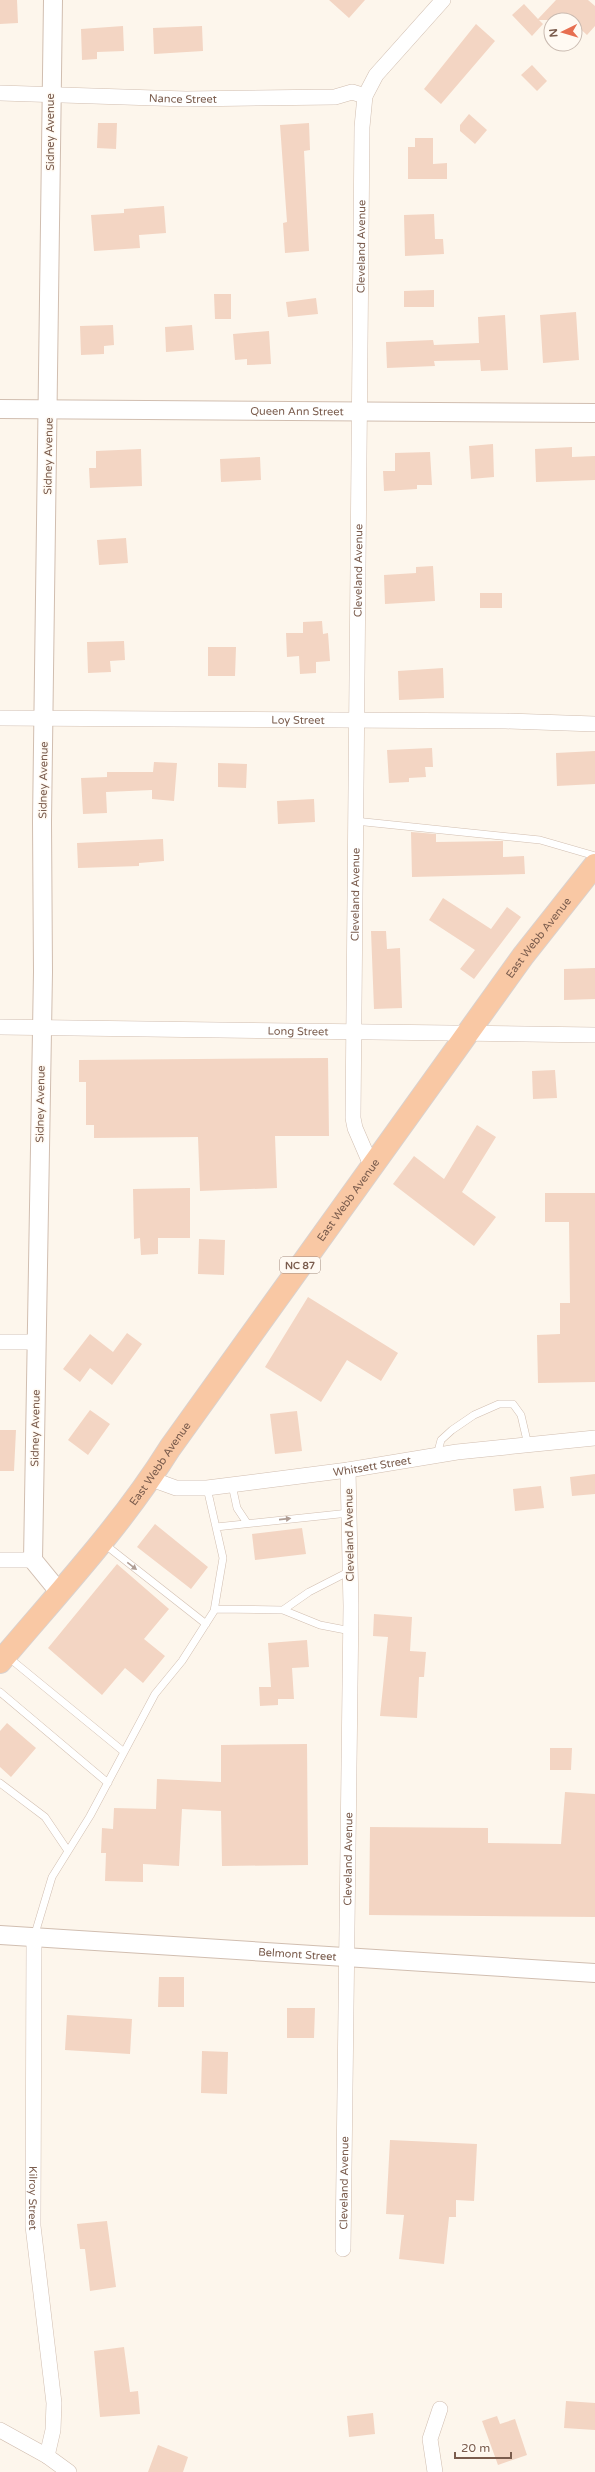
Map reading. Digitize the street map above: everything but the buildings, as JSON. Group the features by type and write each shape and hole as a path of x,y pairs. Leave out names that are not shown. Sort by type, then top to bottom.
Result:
{"highway":[{"name":"East Webb Avenue","path":"3,1658 60,1593 151,1479 170,1448 371,1165 415,1110 523,956 595,865"}],"street":[{"name":"Sidney Avenue","path":"33,1560 45,717 50,93 53,0"},
{"name":"Cleveland Avenue","path":"371,1165 355,1128 353,1118 352,1030 362,127 365,96 376,75 443,0"},
{"name":"Nance Street","path":"0,93 50,93 186,99 335,97 352,92 365,96"},
{"name":"Queen Ann Street","path":"0,409 48,408 359,412 595,411"},
{"name":"Loy Street","path":"0,718 356,719 595,724"},
{"name":"Long Street","path":"0,1027 352,1030 468,1034 595,1035"},
{"path":"0,1342 36,1342"},
{"name":"Whitsett Street","path":"151,1479 176,1488 206,1488 348,1470 437,1456 595,1438"},
{"name":"Cleveland Avenue","path":"343,2249 351,1631 348,1470"},
{"path":"0,1560 33,1560 60,1593"},
{"name":"Belmont Street","path":"0,1935 34,1939 595,1973"},
{"name":"Kilroy Street","path":"34,1939 33,2226 54,2403 53,2430 47,2456"},
{"path":"435,2472 430,2439 440,2409"},
{"path":"0,2430 47,2456 69,2472"}],"lane":[{"path":"355,821 540,840 595,856"},
{"path":"437,1456 440,1440 474,1415 499,1404 513,1404 521,1415 528,1445"},
{"path":"232,1485 237,1508 247,1523"},
{"path":"34,1939 52,1877 90,1816 155,1694 182,1661 215,1609 222,1558 206,1488"},
{"path":"216,1527 349,1513"},
{"path":"101,1542 206,1624"},
{"path":"283,1610 309,1592 350,1571"},
{"path":"215,1609 283,1610 320,1626 351,1631"},
{"path":"3,1658 124,1752"},
{"path":"0,1692 108,1783"},
{"path":"0,1783 45,1817 68,1850"}]}
